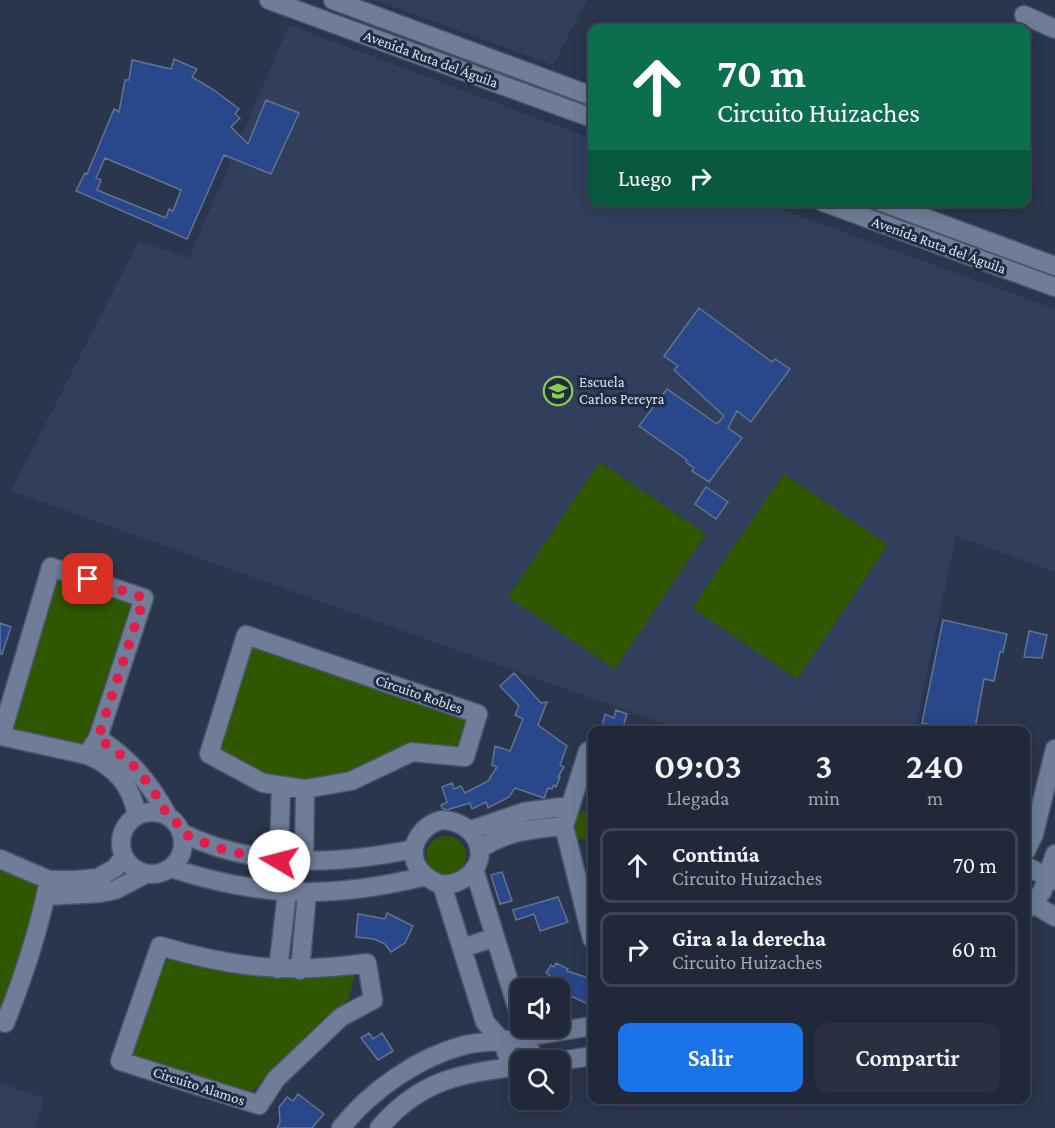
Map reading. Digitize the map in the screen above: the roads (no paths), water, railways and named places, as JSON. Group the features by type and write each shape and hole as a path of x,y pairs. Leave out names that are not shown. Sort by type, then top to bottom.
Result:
{"street":[{"name":"Avenida Ruta del Águila","path":"333,0 588,95"},
{"name":"Avenida Ruta del Águila","path":"280,2 588,117"},
{"path":"1024,15 1055,29"},
{"name":"Avenida Ruta del Águila","path":"837,207 1055,287"},
{"name":"Avenida Ruta del Águila","path":"896,207 1055,266"},
{"path":"87,755 98,738 144,598 51,567 1,736 87,755 134,779 156,795 168,816"},
{"name":"Circuito Robles","path":"246,635 478,714 465,757 412,752 351,781 305,789 281,786 263,783 209,754 246,635"},
{"path":"98,738 129,761 134,779 137,815"},
{"path":"1030,842 1055,749"},
{"path":"588,751 564,826 588,923"},
{"path":"279,861 281,786"},
{"path":"304,862 305,789"},
{"path":"471,830 525,820 569,806"},
{"path":"0,858 47,888 99,886 115,890 146,874 155,874 171,868 178,861 184,843 182,833 177,823 158,812 137,815 124,829 121,838 124,857 130,865 146,874"},
{"path":"452,820 462,823 471,830 479,849 478,860 467,877 442,885 419,870 414,849 422,830 431,823 452,820"},
{"path":"479,849 525,820 564,826"},
{"path":"182,833 214,847 279,861 304,862 375,857 414,849"},
{"path":"1030,902 1052,879 1055,854"},
{"path":"99,886 124,857"},
{"path":"171,868 209,881 248,889 287,893 367,889 426,876"},
{"path":"1030,868 1052,879"},
{"path":"474,869 510,985"},
{"path":"442,885 485,1022 502,1041 510,1055"},
{"path":"0,1021 5,1023 18,992 38,929 47,888"},
{"path":"278,969 287,893"},
{"path":"300,970 307,893"},
{"path":"1030,905 1055,917"},
{"path":"463,948 495,937"},
{"name":"Circuito Alamos","path":"160,946 199,958 278,969 300,970 367,963 373,1000 341,1017 276,1078 259,1105 120,1061 160,946"},
{"path":"570,1028 588,1026"},
{"path":"340,1128 371,1096 393,1080 432,1058 465,1045 502,1041 510,1038"},
{"path":"570,1059 588,1056"},
{"path":"432,1058 439,1082"},
{"path":"379,1128 389,1116 412,1097 439,1082 471,1072 510,1067"}],"place":[{"name":"Escuela Carlos Pereyra","path":"558,391"}]}
